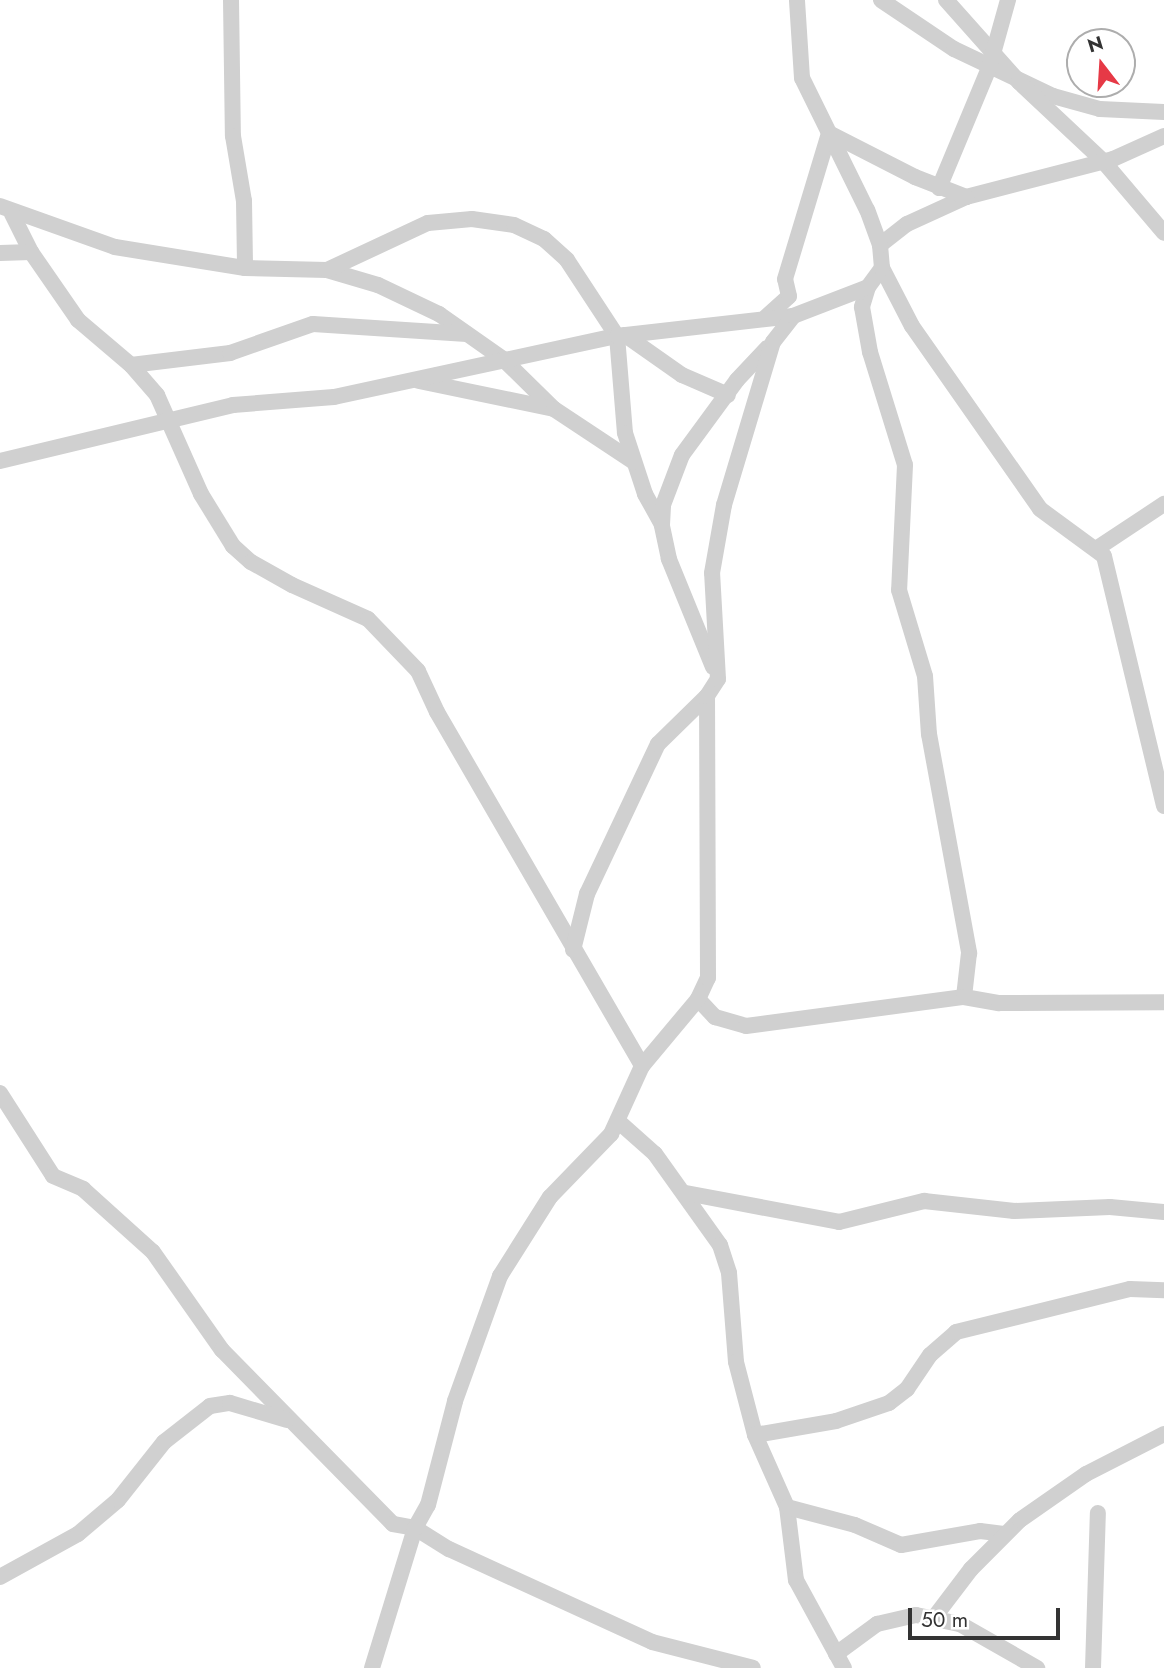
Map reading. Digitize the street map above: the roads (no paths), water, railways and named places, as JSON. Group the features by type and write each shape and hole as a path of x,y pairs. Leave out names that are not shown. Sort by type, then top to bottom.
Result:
{"street":[{"path":"231,0 233,136 243,201 244,268"},
{"path":"797,0 802,78 809,102 849,168 880,245 882,268 923,344 1040,509 1096,549 1107,563 1164,806"},
{"path":"881,0 921,30 992,61 1019,82 1103,160 1164,233"},
{"path":"946,0 992,61"},
{"path":"939,188 992,61 1008,0"},
{"path":"1019,82 1100,109 1164,112"},
{"path":"829,133 939,188 966,197"},
{"path":"766,317 789,296 785,279 829,133"},
{"path":"880,245 907,224 966,197 1103,160 1164,136"},
{"path":"6,210 116,247 244,268 327,270 412,297 503,359 554,410 634,462"},
{"path":"6,210 78,320 131,365 170,416 201,494 233,546 250,562 292,585 368,619 418,671 437,712 508,828 573,950 611,1006 642,1066"},
{"path":"327,270 428,223 471,219 514,225 544,239 567,260 621,335 682,375 728,395"},
{"path":"0,253 31,251"},
{"path":"882,268 868,287 862,307 870,352 905,465 907,497 899,590 925,676 929,734 969,953 964,997"},
{"path":"0,461 170,416 244,403 334,397 621,335 793,316 868,287"},
{"path":"662,526 663,505 682,455 793,316"},
{"path":"131,365 230,353 313,324 467,334"},
{"path":"621,335 625,433 634,462 662,526 684,604 718,679"},
{"path":"573,950 587,894 658,744 707,696 718,679 712,573 744,427 773,342"},
{"path":"413,379 554,410"},
{"path":"1096,549 1164,504"},
{"path":"372,1668 415,1528 428,1505 455,1401 500,1276 550,1197 619,1122 642,1066 698,999 708,978 711,945 707,696"},
{"path":"698,999 715,1017 747,1026 964,997 999,1003 1164,1002"},
{"path":"0,1093 53,1176 83,1189 153,1252 222,1350 287,1420 393,1524 415,1528 449,1549 652,1642 753,1668"},
{"path":"619,1122 656,1154 686,1193 720,1245 729,1273 736,1362 755,1435 787,1507 796,1580 840,1661 877,1624 905,1616 960,1624 1037,1668"},
{"path":"686,1193 839,1222 924,1201 1014,1211 1110,1207 1164,1212"},
{"path":"755,1435 836,1421 889,1403 907,1389 930,1355 956,1332 1130,1289 1164,1290"},
{"path":"0,1577 78,1534 118,1500 164,1442 210,1406 230,1403 287,1420"},
{"path":"933,1619 1004,1534 1086,1474 1164,1434"},
{"path":"787,1507 855,1525 901,1545 980,1531 1004,1534"},
{"path":"1093,1668 1098,1513"}]}
